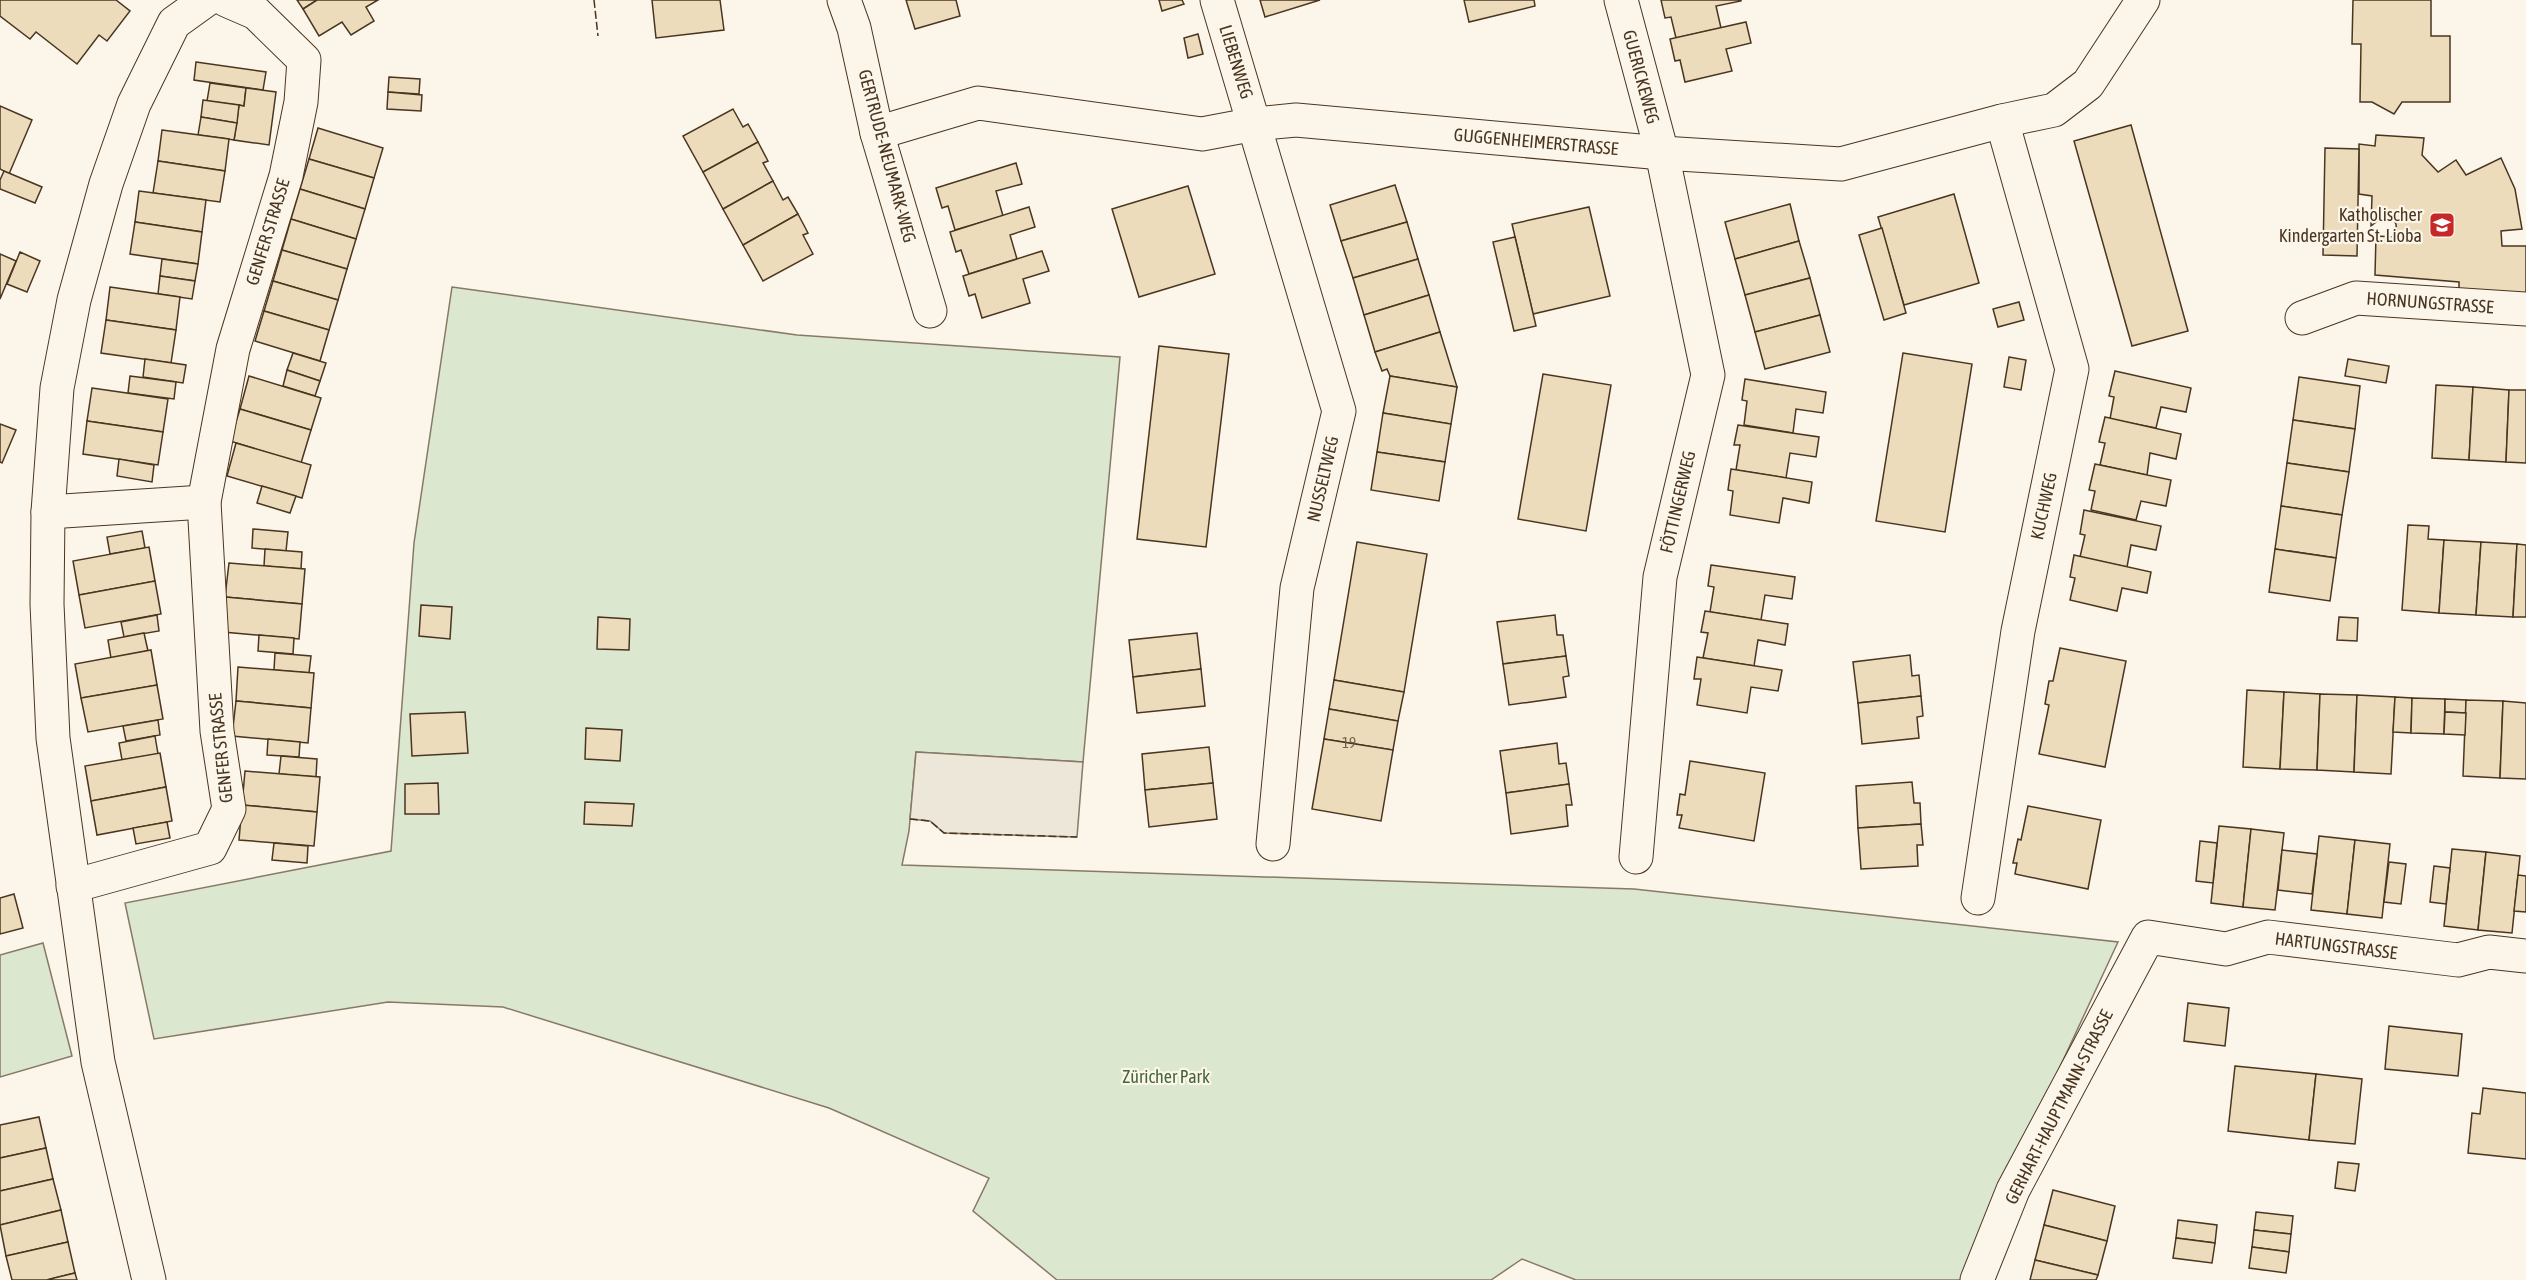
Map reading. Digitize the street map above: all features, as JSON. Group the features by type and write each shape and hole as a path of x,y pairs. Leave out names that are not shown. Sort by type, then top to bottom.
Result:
{"street":[{"path":"149,1280 98,1062 52,738 46,604 48,512 57,388 74,300 106,184 134,104 174,23 206,0"},
{"name":"GENFER STRASSE","path":"73,886 210,848 229,809 217,731 204,502 232,349 286,176 301,102 304,60 256,13 226,0"},
{"name":"GERTRUDE-NEUMARK-WEG","path":"844,0 854,28 877,133 930,311"},
{"name":"LIEBENWEG","path":"1216,0 1255,124"},
{"name":"GUERICKEWEG","path":"1621,0 1662,153"},
{"name":"GUGGENHEIMERSTRASSE","path":"877,133 978,103 1202,134 1255,124 1296,120 1662,153 1840,164 2002,121 2054,110 2088,84 2143,0"},
{"name":"KUCHWEG","path":"1978,898 2018,631 2072,369 2002,121"},
{"name":"NUSSELTWEG","path":"1255,124 1339,411 1297,588 1273,844"},
{"name":"FÖTTINGERWEG","path":"1636,857 1660,577 1708,375 1662,153"},
{"name":"HORNUNGSTRASSE","path":"2302,318 2356,298 2526,309"},
{"path":"48,512 204,502"},
{"name":"HARTUNGSTRASSE","path":"2148,937 2226,949 2268,937 2458,960 2488,952 2526,956"},
{"name":"GERHART-HAUPTMANN-STRASSE","path":"1977,1280 2013,1190 2148,937"}],"green space":[{"name":"Züricher Park","path":"452,287 797,335 1120,357 1083,762 916,752 909,831 902,865 1634,889 2118,942 1961,1280 1576,1280 1522,1259 1491,1280 1057,1280 973,1211 989,1178 829,1108 503,1007 388,1002 154,1039 125,903 391,851 414,543"},
{"path":"43,943 72,1056 0,1077 0,955"}],"shaded area":[{"path":"916,752 1083,762 1077,837 944,833 930,821 910,819"}],"building":[{"path":"0,0 116,0 130,11 107,41 99,35 77,64 36,32 30,39 0,16"},
{"path":"297,0 317,0 303,9"},
{"path":"317,0 378,0 366,7 374,21 351,35 342,22 319,36 303,9"},
{"path":"652,0 720,0 724,30 656,38"},
{"path":"906,0 956,0 960,16 915,29"},
{"path":"1159,0 1182,0 1184,4 1162,11"},
{"path":"1260,0 1320,0 1265,17"},
{"path":"1464,0 1534,0 1535,6 1469,22"},
{"path":"1661,0 1741,1 1716,6 1721,28 1676,38 1671,17 1665,18"},
{"path":"2353,0 2431,0 2431,36 2450,36 2450,102 2402,102 2394,114 2372,102 2360,102 2361,44 2352,44"},
{"path":"1746,22 1751,43 1726,49 1732,71 1685,82 1680,60 1675,61 1670,39"},
{"path":"1198,34 1203,54 1188,58 1184,38"},
{"path":"196,62 266,72 263,90 194,80"},
{"path":"389,77 420,79 419,94 388,92"},
{"path":"210,83 246,88 244,106 207,101"},
{"path":"246,88 276,92 269,145 234,140 239,105 244,106"},
{"path":"388,92 422,95 421,111 387,109"},
{"path":"203,100 239,105 237,123 201,117"},
{"path":"0,106 32,120 9,174 0,169"},
{"path":"733,109 743,127 748,124 758,142 703,172 683,136"},
{"path":"201,117 237,123 234,140 198,135"},
{"path":"2131,125 2188,331 2132,346 2074,141"},
{"path":"318,128 383,148 374,178 309,159"},
{"path":"162,130 229,139 225,171 158,161"},
{"name":"Katholischer Kindergarten St. Lioba","path":"2376,135 2424,138 2422,155 2438,172 2456,160 2466,175 2501,158 2515,189 2522,229 2501,231 2502,246 2526,246 2526,293 2459,291 2459,282 2375,275 2376,236 2397,237 2396,224 2389,212 2371,226 2372,196 2359,194 2359,144 2375,146"},
{"path":"758,142 768,161 763,163 773,181 723,209 703,172"},
{"path":"2325,148 2359,149 2357,256 2323,255"},
{"path":"309,159 374,178 365,209 300,189"},
{"path":"158,161 225,171 220,202 153,193"},
{"path":"1016,163 1022,184 996,191 1003,216 955,230 948,206 942,208 936,188"},
{"path":"4,171 42,187 35,203 0,189 0,180"},
{"path":"773,181 783,200 788,197 798,214 743,245 723,209"},
{"path":"1395,185 1407,222 1341,241 1330,205"},
{"path":"1188,186 1215,274 1139,297 1112,209"},
{"path":"300,189 365,209 356,239 291,219"},
{"path":"139,191 206,200 202,232 135,222"},
{"path":"1954,194 1979,283 1904,305 1878,217"},
{"path":"1790,204 1799,241 1735,259 1725,222"},
{"path":"1029,207 1035,227 1010,235 1017,259 969,274 961,250 956,252 950,232"},
{"path":"1589,207 1610,296 1533,314 1512,224"},
{"path":"798,214 808,233 803,235 813,254 763,281 743,245"},
{"path":"291,219 356,239 347,269 282,250"},
{"path":"135,222 202,232 198,264 130,254"},
{"path":"1407,222 1418,259 1353,278 1341,241"},
{"path":"1882,228 1906,313 1884,320 1859,235"},
{"path":"1515,237 1536,326 1514,331 1493,242"},
{"path":"1799,241 1810,278 1745,295 1735,259"},
{"path":"282,250 347,269 338,300 273,281"},
{"path":"1042,251 1049,271 1023,279 1030,303 982,318 975,294 969,296 963,276"},
{"path":"20,252 40,261 27,292 7,284"},
{"path":"0,254 16,261 0,299"},
{"path":"162,259 198,264 195,281 160,276"},
{"path":"1418,259 1429,295 1364,315 1353,278"},
{"path":"160,276 195,281 192,299 158,294"},
{"path":"1810,278 1820,315 1755,332 1745,295"},
{"path":"273,281 338,300 329,330 264,311"},
{"path":"110,287 180,297 176,330 106,320"},
{"path":"1429,295 1440,332 1375,352 1364,315"},
{"path":"2019,302 2024,320 1998,327 1993,309"},
{"path":"264,311 329,330 320,361 255,341"},
{"path":"1820,315 1830,352 1765,369 1755,332"},
{"path":"106,320 176,330 171,363 101,353"},
{"path":"1440,332 1457,387 1390,376 1387,369 1382,371 1375,352"},
{"path":"1159,346 1229,354 1206,547 1137,539"},
{"path":"293,353 326,363 320,381 287,370"},
{"path":"1903,353 1972,364 1945,532 1876,521"},
{"path":"2009,357 2026,360 2021,390 2004,387"},
{"path":"145,359 186,365 183,383 143,377"},
{"path":"2348,359 2389,366 2386,383 2345,376"},
{"path":"287,370 320,381 315,396 283,386"},
{"path":"2115,371 2191,388 2186,412 2161,407 2156,428 2110,419 2114,397 2109,396"},
{"path":"1543,374 1611,385 1586,531 1518,519"},
{"path":"130,376 176,382 174,399 128,393"},
{"path":"249,376 321,398 311,430 240,409"},
{"path":"1390,376 1457,387 1451,424 1383,413"},
{"path":"2299,377 2360,386 2355,429 2293,420"},
{"path":"1745,379 1826,392 1823,413 1796,409 1793,433 1744,425 1747,401 1742,400"},
{"path":"2436,385 2473,387 2469,460 2432,458"},
{"path":"2473,387 2509,390 2506,462 2469,460"},
{"path":"92,388 168,399 163,432 87,421"},
{"path":"2509,390 2526,390 2526,463 2506,462"},
{"path":"240,409 311,430 301,463 230,441"},
{"path":"1383,413 1451,424 1445,462 1377,452"},
{"path":"2105,417 2181,434 2176,459 2150,453 2147,475 2100,465 2105,443 2099,442"},
{"path":"2293,420 2355,429 2349,472 2287,463"},
{"path":"87,421 163,432 158,465 83,454"},
{"path":"0,424 16,430 2,463 0,462"},
{"path":"1738,425 1819,437 1816,457 1790,453 1786,478 1736,470 1740,445 1734,445"},
{"path":"236,443 311,465 302,498 227,476"},
{"path":"1377,452 1445,462 1439,501 1371,490"},
{"path":"119,459 154,465 152,482 117,476"},
{"path":"2287,463 2349,472 2342,515 2281,506"},
{"path":"2095,464 2171,480 2166,506 2141,501 2136,520 2091,510 2095,491 2089,490"},
{"path":"1731,469 1812,482 1809,503 1783,498 1779,523 1730,515 1733,491 1728,490"},
{"path":"262,486 296,496 290,513 257,503"},
{"path":"2281,506 2342,515 2336,558 2275,549"},
{"path":"2084,510 2161,526 2156,550 2131,545 2127,567 2080,557 2085,535 2080,534"},
{"path":"2408,525 2429,526 2428,539 2444,540 2439,613 2402,610"},
{"path":"253,529 288,532 286,551 252,548"},
{"path":"142,531 145,548 110,554 107,537"},
{"path":"2444,540 2481,542 2476,615 2439,613"},
{"path":"1357,542 1427,554 1404,692 1334,680"},
{"path":"2481,542 2517,544 2513,617 2476,615"},
{"path":"2517,544 2526,545 2526,617 2513,617"},
{"path":"149,547 155,581 79,595 73,561"},
{"path":"265,549 302,552 301,569 264,566"},
{"path":"2275,549 2336,558 2330,601 2269,592"},
{"path":"2074,555 2151,572 2147,593 2122,588 2117,611 2070,600 2075,578 2070,577"},
{"path":"229,563 305,569 302,604 225,597"},
{"path":"1711,565 1795,577 1792,599 1765,595 1761,620 1710,612 1714,587 1708,586"},
{"path":"155,581 161,614 85,628 79,595"},
{"path":"225,597 302,604 299,639 223,632"},
{"path":"421,605 452,607 450,639 419,636"},
{"path":"1705,611 1788,624 1785,645 1758,640 1754,666 1703,658 1708,633 1701,632"},
{"path":"157,615 159,631 124,637 121,622"},
{"path":"1555,615 1557,635 1563,635 1566,656 1503,664 1497,622"},
{"path":"598,617 630,619 629,650 597,649"},
{"path":"2339,617 2358,618 2357,641 2337,640"},
{"path":"144,633 148,651 111,658 108,640"},
{"path":"1197,633 1201,669 1133,677 1129,640"},
{"path":"259,635 294,638 293,654 258,651"},
{"path":"2060,648 2126,661 2105,767 2039,754 2049,705 2045,704 2049,681 2053,681"},
{"path":"151,650 157,685 81,698 75,664"},
{"path":"275,653 311,656 309,673 274,670"},
{"path":"1910,655 1912,676 1919,675 1921,696 1858,703 1853,662"},
{"path":"1566,656 1569,676 1563,677 1566,697 1509,705 1503,664"},
{"path":"1697,657 1782,670 1778,691 1751,687 1747,713 1697,705 1701,679 1694,679"},
{"path":"238,667 314,673 311,708 236,701"},
{"path":"1201,669 1205,706 1137,713 1133,677"},
{"path":"1334,680 1404,692 1398,721 1329,709"},
{"path":"157,685 163,719 88,732 81,698"},
{"path":"2247,690 2284,692 2280,769 2243,767"},
{"path":"2284,692 2320,694 2317,770 2280,769"},
{"path":"2320,694 2357,695 2354,772 2317,770"},
{"path":"2357,695 2395,697 2391,774 2354,772"},
{"path":"1921,696 1923,716 1917,717 1919,738 1862,744 1858,703"},
{"path":"2395,697 2412,698 2411,733 2393,732"},
{"path":"2412,698 2445,699 2444,734 2411,733"},
{"path":"2445,699 2466,700 2466,713 2445,712"},
{"path":"2466,700 2503,701 2500,778 2463,776"},
{"path":"236,701 311,708 308,743 232,736"},
{"path":"2503,701 2526,703 2526,779 2500,778"},
{"path":"1329,709 1398,721 1393,750 1324,739"},
{"path":"465,712 468,753 412,756 410,714"},
{"path":"2445,712 2466,713 2465,735 2444,734"},
{"path":"158,720 160,735 126,741 123,726"},
{"path":"586,728 622,730 620,761 585,759"},
{"path":"155,736 158,754 122,760 119,743"},
{"path":"268,739 300,742 299,757 267,755"},
{"path":"1324,739 1393,750 1381,821 1312,809"},
{"path":"1557,743 1559,764 1566,763 1569,784 1506,793 1500,751"},
{"path":"1209,747 1213,783 1145,790 1142,754"},
{"path":"160,753 166,787 91,801 85,766"},
{"path":"281,756 317,759 316,777 279,774"},
{"path":"1690,761 1765,773 1754,841 1679,828 1682,815 1677,815 1680,794 1685,795"},
{"path":"245,771 320,777 317,812 242,805"},
{"path":"1912,782 1914,803 1920,803 1921,824 1858,828 1856,786"},
{"path":"438,783 439,814 405,814 405,784"},
{"path":"1213,783 1217,819 1149,827 1145,790"},
{"path":"1569,784 1572,805 1566,805 1568,826 1511,834 1506,793"},
{"path":"166,787 172,821 97,835 91,801"},
{"path":"585,802 634,804 632,826 584,824"},
{"path":"242,805 317,812 314,846 239,840"},
{"path":"2028,806 2101,820 2088,889 2015,874 2017,863 2013,863 2018,839 2021,840"},
{"path":"167,822 170,838 136,844 133,828"},
{"path":"1921,824 1923,845 1917,845 1918,866 1861,869 1858,828"},
{"path":"2219,826 2251,829 2243,907 2211,903"},
{"path":"2251,829 2284,833 2275,910 2243,907"},
{"path":"2319,836 2355,840 2347,914 2311,910"},
{"path":"2355,840 2390,844 2382,918 2347,914"},
{"path":"2200,841 2217,843 2213,883 2196,881"},
{"path":"274,843 308,846 307,863 272,860"},
{"path":"2452,849 2486,852 2478,930 2444,926"},
{"path":"2282,850 2317,854 2312,894 2278,890"},
{"path":"2486,852 2520,856 2512,933 2478,930"},
{"path":"2389,862 2406,864 2401,904 2384,902"},
{"path":"2434,866 2450,868 2446,904 2430,902"},
{"path":"2518,875 2526,876 2526,912 2514,911"},
{"path":"14,894 23,928 0,934 0,898"},
{"path":"2188,1003 2229,1008 2225,1046 2184,1041"},
{"path":"2389,1026 2462,1034 2458,1076 2385,1069"},
{"path":"2235,1066 2316,1074 2309,1140 2228,1131"},
{"path":"2316,1074 2362,1079 2355,1144 2309,1140"},
{"path":"2483,1088 2526,1093 2526,1159 2468,1153 2472,1113 2480,1114"},
{"path":"39,1117 46,1148 0,1158 0,1125"},
{"path":"46,1148 53,1179 0,1191 0,1158"},
{"path":"2338,1162 2359,1164 2355,1191 2335,1188"},
{"path":"53,1179 61,1210 0,1225 0,1191"},
{"path":"2053,1190 2115,1206 2107,1241 2044,1225"},
{"path":"61,1210 68,1242 6,1256 0,1225"},
{"path":"2256,1212 2293,1216 2291,1234 2254,1230"},
{"path":"2178,1220 2217,1225 2215,1243 2176,1238"},
{"path":"2044,1225 2107,1241 2098,1275 2035,1260"},
{"path":"2254,1230 2291,1234 2289,1252 2252,1247"},
{"path":"2176,1238 2215,1243 2212,1263 2173,1258"},
{"path":"68,1242 75,1273 47,1280 12,1280 6,1256"},
{"path":"2252,1247 2289,1252 2286,1273 2249,1268"},
{"path":"2035,1260 2098,1275 2096,1280 2030,1280"},
{"path":"75,1273 77,1280 47,1280 54,1278"}],"fence":[{"path":"594,0 598,36"},
{"path":"910,819 930,821 944,833 1077,837"}],"place":[{"name":"Katholischer Kindergarten St. Lioba","path":"2442,225"}]}
